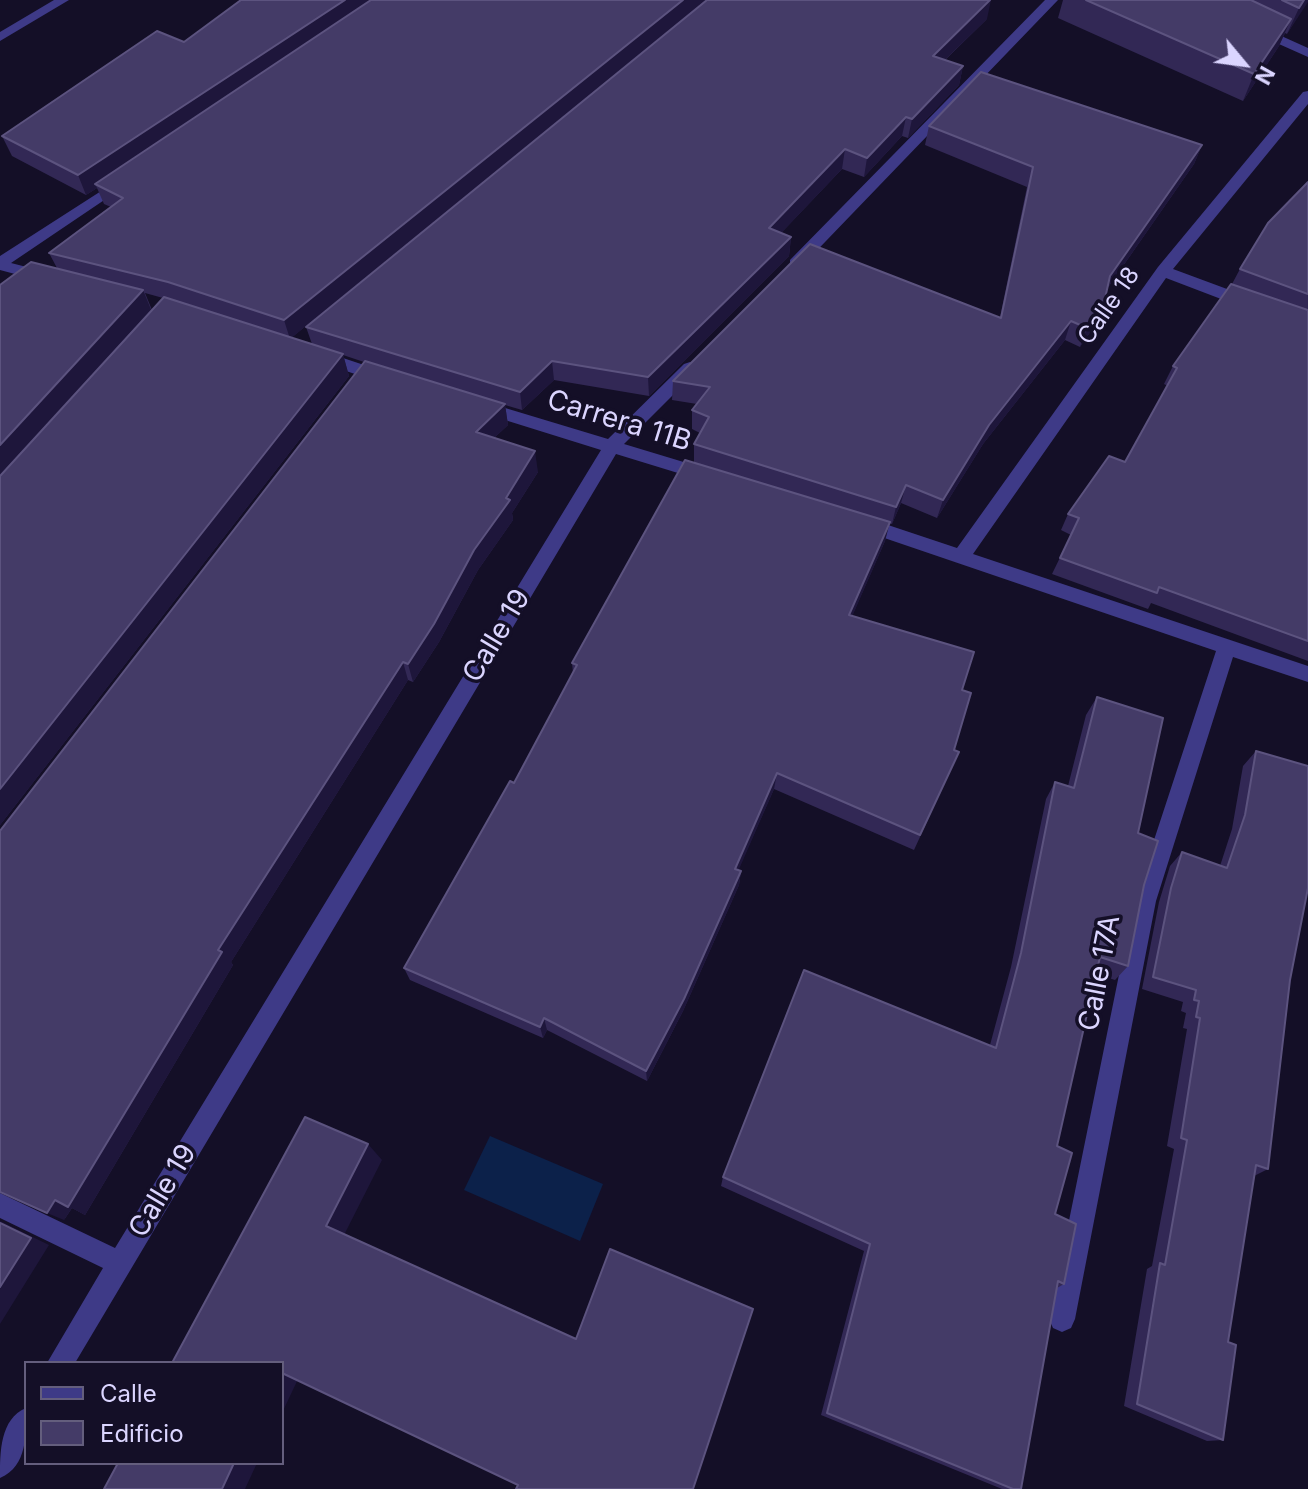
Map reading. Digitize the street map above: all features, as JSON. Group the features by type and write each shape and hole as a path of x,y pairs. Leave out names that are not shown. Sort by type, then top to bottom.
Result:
{"street":[{"path":"0,37 63,0"},
{"path":"787,272 1052,0"},
{"path":"1239,20 1308,53"},
{"name":"Calle 18","path":"962,556 1163,271 1308,95"},
{"path":"0,264 131,175"},
{"path":"0,264 62,281"},
{"path":"1163,271 1265,309"},
{"path":"308,353 360,378 394,381"},
{"name":"Calle 19","path":"61,1361 612,446 699,359"},
{"name":"Carrera 11B","path":"467,403 715,478"},
{"path":"847,519 1308,674"},
{"name":"Calle 17A","path":"1062,1319 1145,901 1227,647"},
{"path":"0,1205 120,1263"},
{"path":"0,1464 24,1424"}],"water":[{"path":"490,1136 603,1184 580,1241 464,1190"}],"building":[{"path":"241,0 345,0 78,175 2,136 157,31 184,42"},
{"path":"371,0 683,0 284,320 168,282 49,253 123,198 95,184"},
{"path":"707,0 990,0 933,56 963,66 912,119 906,117 867,158 845,149 769,228 791,237 648,377 552,361 520,392 306,327"},
{"path":"1086,0 1251,0 1291,19 1254,74"},
{"path":"1282,0 1304,0 1299,8"},
{"path":"981,72 1202,145 1110,276 1104,303 1087,328 1071,321 989,425 943,500 906,485 896,507 694,444 709,417 692,410 710,387 673,381 810,244 1001,318 1033,167 929,126"},
{"path":"1308,182 1308,294 1240,269 1268,223"},
{"path":"31,262 143,290 0,445 0,285"},
{"path":"1231,284 1308,310 1308,641 1159,587 1157,593 1060,558 1079,518 1068,514 1109,456 1125,462 1177,368 1173,366"},
{"path":"164,297 343,354 0,789 0,476"},
{"path":"365,361 505,404 476,432 535,451 506,498 510,500 474,550 434,624 408,664 403,662 218,950 222,952 68,1207 55,1200 47,1213 0,1192 0,831"},
{"path":"685,460 890,522 849,615 974,652 962,690 971,693 954,750 959,752 920,835 777,773 735,869 741,871 684,999 646,1071 544,1018 540,1027 404,968 510,781 514,783 577,665 572,663"},
{"path":"1097,697 1163,718 1138,833 1158,841 1144,885 1128,966 1100,957 1057,1146 1072,1153 1055,1214 1076,1224 1064,1284 1058,1281 1021,1489 1013,1489 827,1413 870,1244 723,1177 804,970 996,1048 1021,953 1055,782 1074,788"},
{"path":"1256,751 1308,766 1308,888 1290,980 1268,1169 1256,1165 1228,1342 1236,1345 1223,1440 1137,1404 1160,1263 1165,1265 1187,1140 1181,1138 1200,1018 1196,1017 1199,1001 1194,1000 1196,990 1153,977 1171,888 1182,852 1227,868 1245,815"},
{"path":"305,1117 368,1144 326,1226 576,1339 610,1249 753,1309 693,1489 516,1489 518,1485 284,1374 284,1361 173,1361"},
{"path":"0,1223 31,1238 0,1287"},
{"path":"117,1465 233,1465 222,1489 104,1489"}]}
